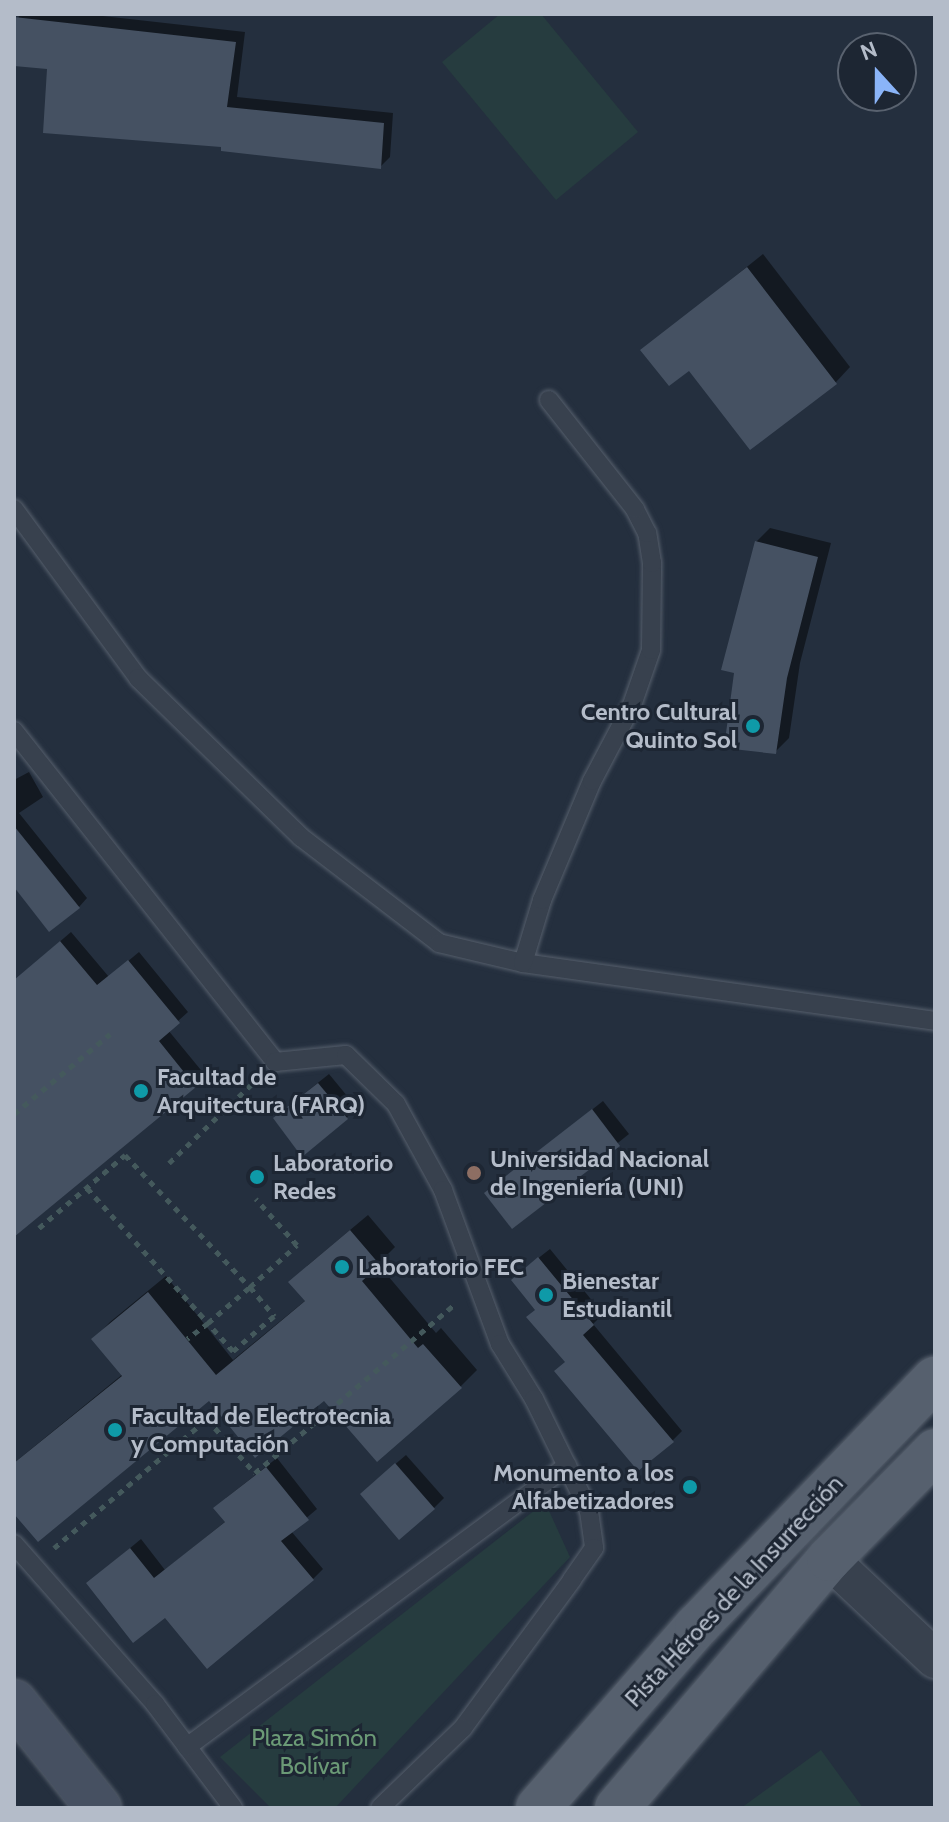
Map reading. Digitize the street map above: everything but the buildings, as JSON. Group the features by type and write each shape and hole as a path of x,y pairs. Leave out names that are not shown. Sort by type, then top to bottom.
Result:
{"main road":[{"name":"Pista Héroes de la Insurrección","path":"538,1808 697,1626 935,1379"},
{"name":"Pista Héroes de la Insurrección","path":"617,1808 829,1559 935,1451"}],"street":[{"path":"829,1559 935,1659"},
{"path":"14,1702 99,1808"}],"lane":[{"path":"523,963 548,886 592,781 632,705 651,650 652,563 647,533 635,509 549,400"},
{"path":"14,509 138,678 301,837 439,943 523,963 935,1021"},
{"path":"14,731 275,1062 346,1055 396,1104 443,1190 500,1344 589,1511 594,1548 463,1728 380,1808"},
{"path":"187,1747 567,1466"},
{"path":"14,1544 187,1747 233,1808"}],"path":[{"path":"14,1114 110,1034"},
{"path":"169,1163 275,1062"},
{"path":"39,1228 125,1155 274,1316 233,1351 87,1188"},
{"path":"187,1339 297,1245 256,1199"},
{"path":"48,1553 207,1419 255,1473 477,1286"}],"green space":[{"path":"500,14 541,14 638,132 556,200 442,62"},
{"name":"Plaza Simón Bolívar","path":"545,1502 570,1557 335,1808 271,1808 220,1757"},
{"path":"821,1750 863,1808 741,1808"}],"place":[{"name":"Centro Cultural Quinto Sol","path":"753,726"},
{"name":"Facultad de Arquitectura (FARQ)","path":"141,1091"},
{"name":"Universidad Nacional de Ingeniería (UNI)","path":"474,1173"},
{"name":"Laboratorio Redes","path":"257,1177"},
{"name":"Laboratorio FEC","path":"342,1267"},
{"name":"Bienestar Estudiantil","path":"546,1295"},
{"name":"Facultad de Electrotecnia y Computación","path":"115,1430"},
{"name":"Monumento a los Alfabetizadores","path":"690,1487"}]}
